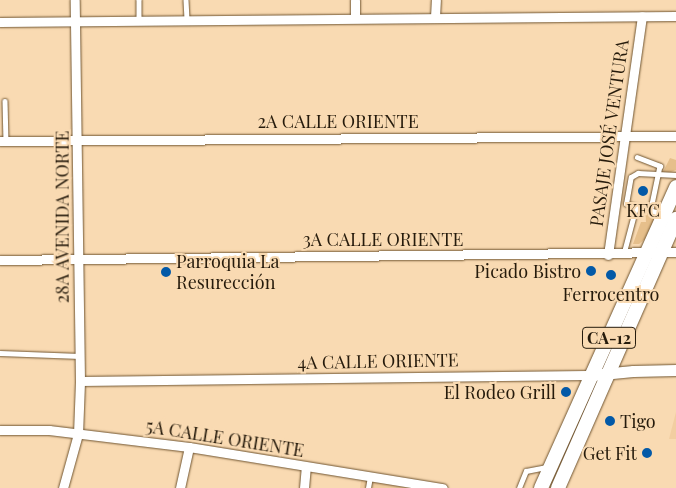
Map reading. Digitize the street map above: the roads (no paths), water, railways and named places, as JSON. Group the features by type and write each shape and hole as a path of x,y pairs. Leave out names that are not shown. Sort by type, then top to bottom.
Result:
{"main road":[{"name":"CA-12","path":"541,488 592,376 652,253 663,214 676,187"},
{"path":"558,488 610,372 652,253"}],"street":[{"name":"28A AVENIDA NORTE","path":"63,488 78,434 80,381 75,0"},
{"path":"355,0 355,18"},
{"path":"435,17 436,0"},
{"name":"PASAJE JOSÉ VENTURA","path":"608,255 642,16"},
{"path":"0,22 676,16"},
{"name":"2A CALLE ORIENTE","path":"3,141 676,136"},
{"name":"3A CALLE ORIENTE","path":"0,260 78,257 623,255 676,252"},
{"name":"4A CALLE ORIENTE","path":"80,381 592,376 610,372 676,370"},
{"name":"5A CALLE ORIENTE","path":"0,430 78,434 189,447 443,488"},
{"path":"180,488 189,447"},
{"path":"304,488 306,466"}],"lane":[{"path":"139,0 139,21"},
{"path":"186,0 187,20"},
{"path":"3,141 5,101"},
{"path":"637,157 656,162 660,166 659,177 663,214 626,204 631,177 638,173 659,177 676,175"},
{"path":"623,255 636,208"},
{"path":"0,354 80,356"},
{"path":"519,488 526,471 551,466"},
{"path":"368,488 370,477"}],"place":[{"name":"KFC","path":"643,191"},
{"name":"Picado Bistro","path":"591,271"},
{"name":"Parroquia La Resurección","path":"166,272"},
{"name":"Ferrocentro","path":"611,275"},
{"name":"El Rodeo Grill","path":"566,392"},
{"name":"Tigo","path":"610,421"},
{"name":"Get Fit","path":"647,453"}]}
